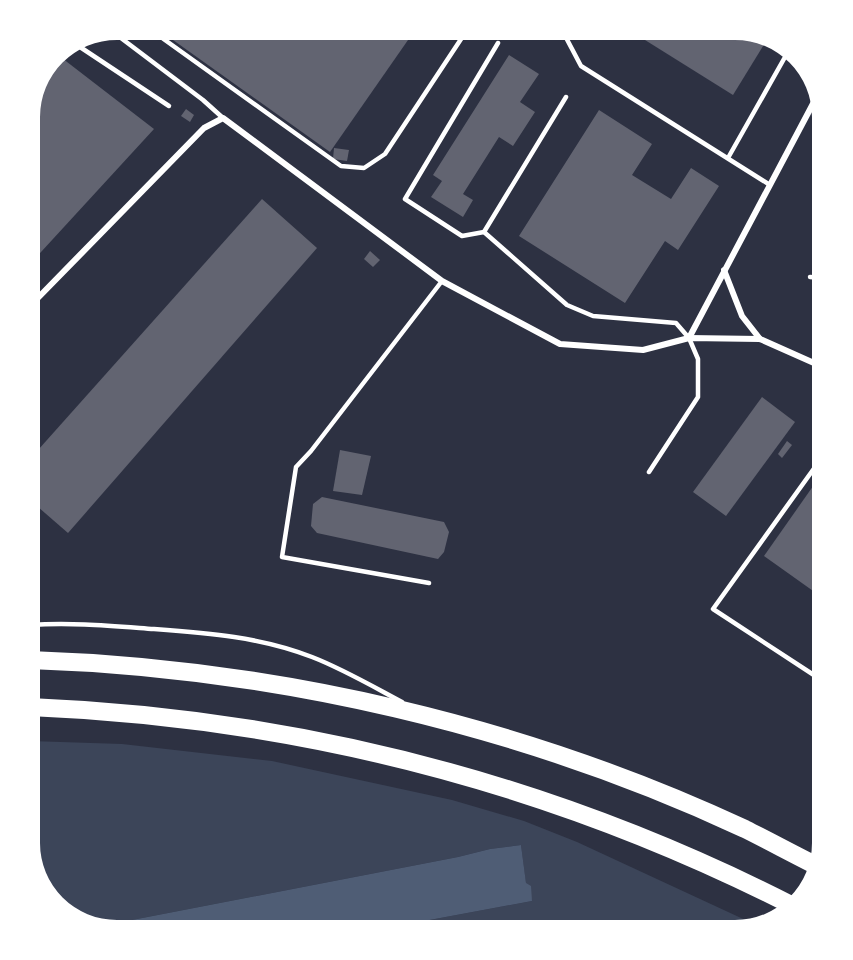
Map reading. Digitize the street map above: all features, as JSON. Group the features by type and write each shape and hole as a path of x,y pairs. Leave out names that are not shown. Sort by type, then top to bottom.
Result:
{"highway":[{"path":"40,661 159,668 276,684 434,718 514,741 656,791 746,829 809,862"},
{"path":"40,708 156,716 257,729 420,763 539,799 612,825 692,858 784,902"}],"street":[{"path":"690,338 811,107"},
{"path":"41,295 204,128 223,118 442,281 560,344 643,350 690,338 760,339 812,362"},
{"path":"724,270 742,316 760,339"}],"lane":[{"path":"124,40 203,99 223,118"},
{"path":"165,40 341,166 364,168 385,154 460,41"},
{"path":"568,41 581,66 770,185"},
{"path":"498,43 405,199 462,236 484,232 566,97"},
{"path":"83,49 169,106"},
{"path":"728,158 784,59"},
{"path":"484,232 567,305 593,316 676,323 690,338 698,359 698,397 649,472"},
{"path":"429,583 282,557 296,467 311,451 442,281"},
{"path":"812,471 713,609 812,674"},
{"path":"40,625 111,626 219,634 274,644 343,671 434,718"}],"shaded area":[{"path":"40,741 122,744 272,761 452,800 524,821 577,842 743,919 430,920 532,901 526,884 521,845 490,849 132,920 103,918 84,912 63,897 51,881 45,867 40,842"},
{"path":"521,845 526,883 531,886 532,901 430,920 132,920 458,857 490,849"}],"building":[{"path":"173,40 408,40 330,152"},
{"path":"646,41 740,41 763,46 733,95"},
{"path":"509,55 539,74 520,102 535,112 513,146 499,137 463,194 473,200 463,217 431,197 442,181 433,175"},
{"path":"66,61 154,129 41,252 41,113 48,84 56,71"},
{"path":"186,109 194,115 190,122 181,116"},
{"path":"599,110 652,144 632,175 671,199 691,168 719,186 678,250 665,241 625,303 519,236"},
{"path":"334,148 349,150 347,161 333,159"},
{"path":"262,199 317,248 68,533 40,509 41,447"},
{"path":"370,251 380,260 373,267 364,259"},
{"path":"762,397 795,422 726,516 693,492"},
{"path":"787,441 792,445 782,458 778,454"},
{"path":"340,450 371,456 362,495 333,491"},
{"path":"812,488 812,590 764,556"},
{"path":"322,497 444,522 449,532 444,552 438,559 317,533 311,526 313,504"}]}
